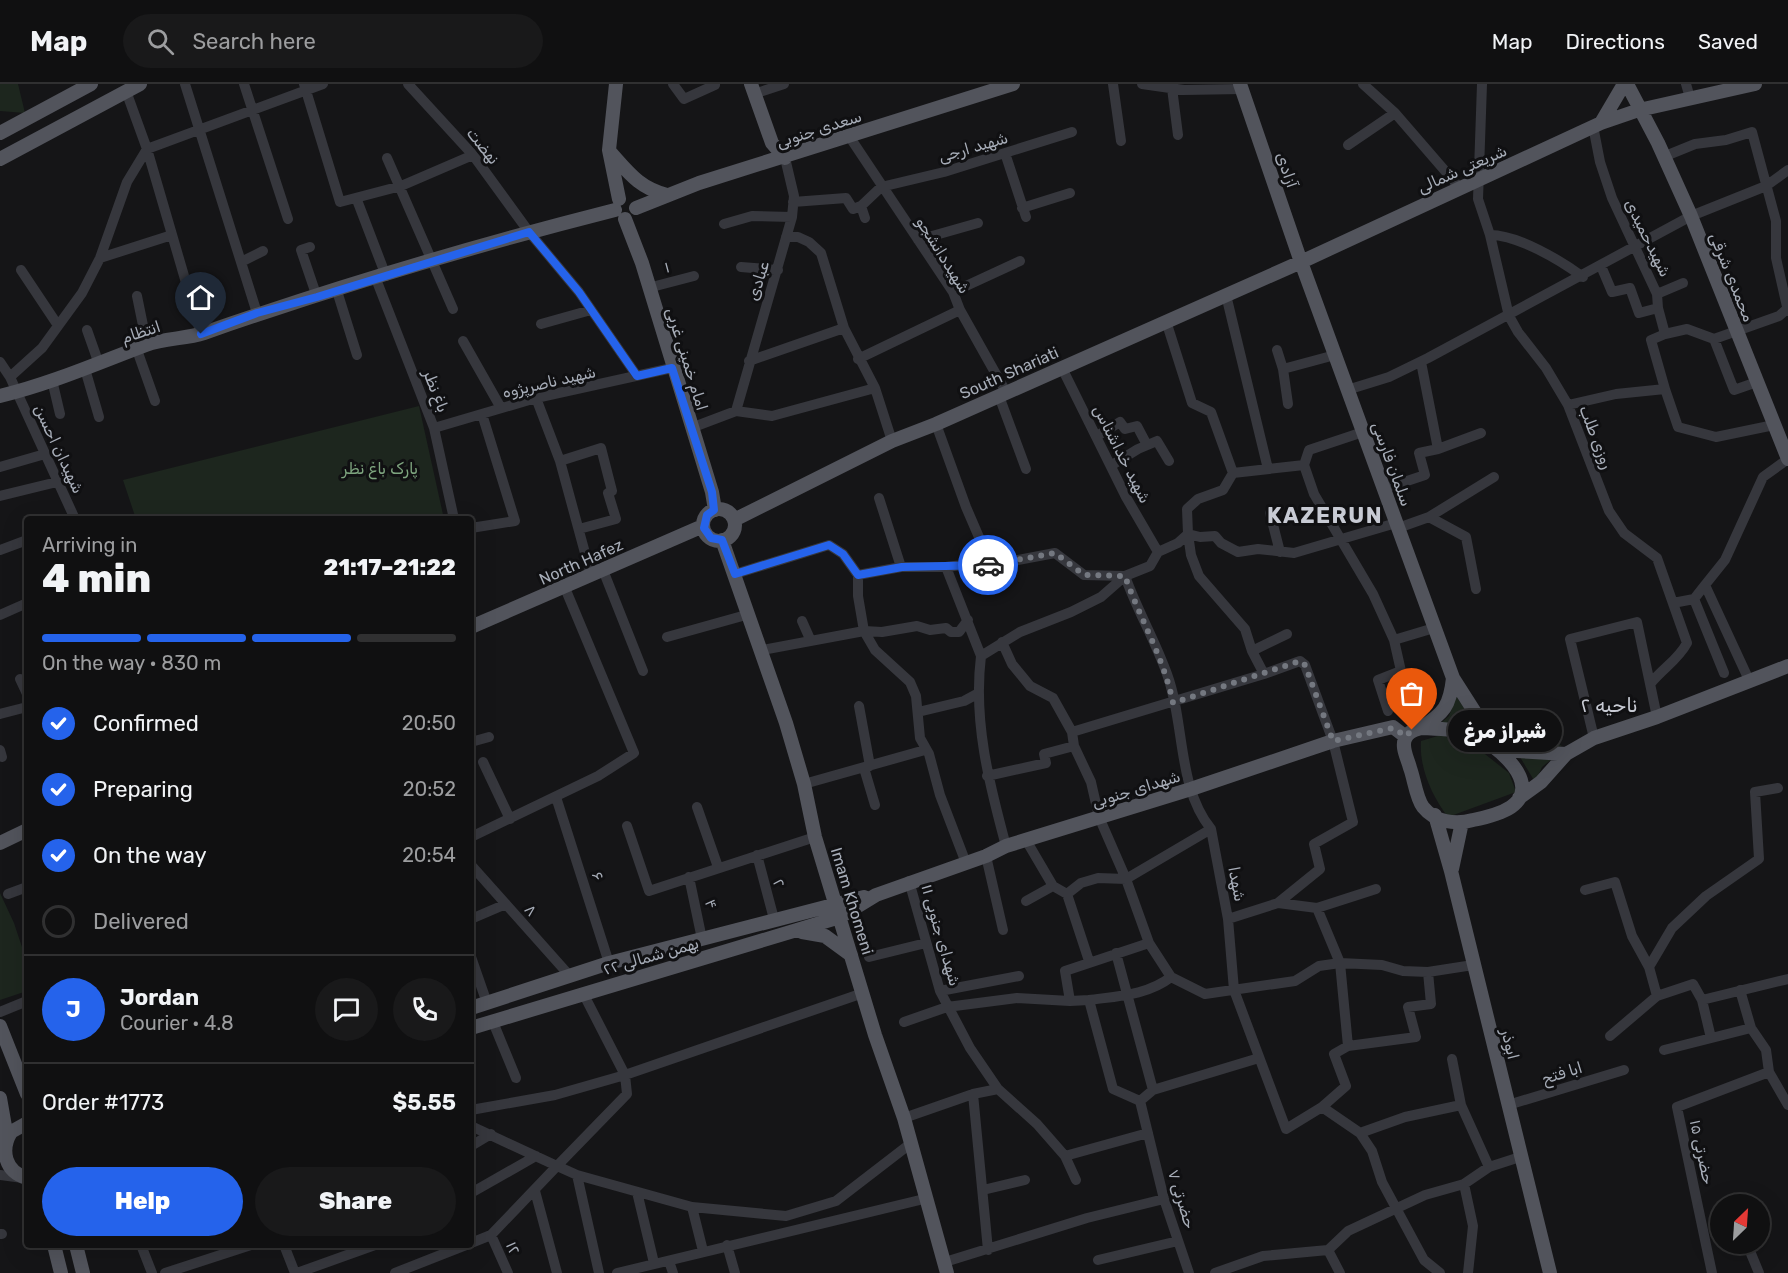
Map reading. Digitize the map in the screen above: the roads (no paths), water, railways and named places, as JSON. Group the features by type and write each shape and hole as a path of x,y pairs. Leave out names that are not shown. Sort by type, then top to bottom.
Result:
{"main road":[{"path":"0,133 91,84"},
{"path":"0,159 140,84"},
{"name":"امام خمینی غربی","path":"616,84 609,150 619,209 642,263 672,368 712,492 714,510"},
{"name":"سعدی جنوبی","path":"636,207 1013,84"},
{"path":"1597,125 1625,84"},
{"name":"محمدی شرقی","path":"1625,84 1691,216 1788,459"},
{"name":"شریعتی شمالی","path":"1301,262 1597,125 1639,110 1733,86 1755,84"},
{"name":"آزادی","path":"1241,86 1301,262"},
{"path":"753,89 772,143 785,158"},
{"path":"759,165 772,143"},
{"path":"609,150 632,179 650,190 667,195"},
{"path":"630,198 636,207 633,216 619,209 630,198"},
{"name":"انتظام","path":"0,396 92,367 142,347 201,334 257,313 529,232 619,209"},
{"name":"South Shariati","path":"734,520 892,441 936,424 1301,262"},
{"name":"سلمان فارسی","path":"1301,262 1347,390 1386,488 1397,526 1453,678 1495,747"},
{"path":"714,510 728,512 734,520 732,532 722,540 711,538 703,526 707,515 714,510"},
{"name":"North Hafez","path":"474,626 703,526"},
{"name":"Imam Khomeni","path":"722,540 735,574 746,615 762,650 804,784 815,837 904,1118 924,1198 946,1268"},
{"path":"1566,754 1495,747 1461,732 1421,728 1412,730 1406,736 1404,747 1422,806 1444,822 1462,822 1511,807 1541,782 1566,754 1594,738 1657,717 1788,666"},
{"path":"1421,728 1440,716 1451,698 1453,678"},
{"name":"شهدای جنوبی","path":"838,911 909,881 986,856 1006,846 1191,789 1333,741 1393,728 1406,736"},
{"path":"1495,747 1517,768 1521,789 1519,798"},
{"path":"1435,815 1452,872"},
{"name":"ابوذر","path":"1462,822 1452,872 1550,1273"},
{"path":"0,843 24,831"},
{"name":"۲۲ بهمن شمالی","path":"474,1007 609,963 774,919 838,911"},
{"name":"۲۲ بهمن شمالی","path":"474,1027 794,932 838,911"},
{"path":"794,932 825,936 839,944 851,955"},
{"path":"0,1026 24,1083"},
{"path":"0,1098 4,1114 4,1144 8,1163 24,1177"},
{"path":"4,1114 24,1115"},
{"path":"4,1144 17,1127 24,1124"},
{"path":"55,1248 62,1273"},
{"path":"77,1248 83,1273"}],"street":[{"path":"185,84 257,313"},
{"path":"244,84 288,219"},
{"path":"10,377 42,348 57,324 82,293 100,258 127,182 147,149 305,87 323,84"},
{"name":"نهضت","path":"408,84 473,155 529,232 591,310 637,376"},
{"path":"673,84 684,99 715,85"},
{"path":"753,89 784,84"},
{"path":"1113,84 1121,141"},
{"path":"1142,84 1172,88 1241,86"},
{"path":"1364,84 1395,113 1460,187"},
{"name":"روزی طلب","path":"1482,84 1478,199 1490,235 1509,316 1518,332 1546,368 1568,405 1609,511 1623,533 1657,558 1687,643 1680,657 1662,669 1651,683"},
{"path":"1686,84 1690,98"},
{"path":"305,87 340,202 357,200 401,186 473,155"},
{"path":"1172,88 1178,135"},
{"path":"126,91 147,149 201,334"},
{"path":"1348,145 1395,113"},
{"name":"شهیدحمیدی","path":"1597,125 1600,162 1612,198 1657,294 1665,334"},
{"name":"شهید ارجی","path":"881,187 944,172 1072,132"},
{"path":"1663,157 1695,144 1726,140 1752,132 1776,222 1776,258 1788,309 1779,316 1714,339 1687,329 1651,340 1678,427 1716,437 1774,425"},
{"name":"شهیددانشجو","path":"849,136 953,292 1003,394 1026,469"},
{"path":"1005,153 1024,212 1070,193"},
{"path":"387,158 453,309"},
{"name":"عبادی","path":"736,411 792,217 793,202 785,158"},
{"path":"1347,390 1389,378 1583,277 1691,216 1766,186 1788,170"},
{"path":"793,202 846,198 853,208 861,206 881,187"},
{"name":"باغ نظر","path":"357,200 381,277 434,428 453,516"},
{"path":"861,206 864,218"},
{"path":"724,224 752,216 792,217"},
{"path":"918,240 978,223"},
{"path":"100,258 172,235"},
{"path":"1490,235 1505,235 1569,267 1583,277"},
{"path":"786,237 798,237 809,242 821,253 844,328 875,388 892,441"},
{"path":"310,247 301,250 317,297"},
{"path":"241,262 263,251"},
{"path":"953,292 1020,261"},
{"path":"1601,266 1612,292 1630,288 1639,313 1658,308"},
{"path":"741,267 778,270"},
{"path":"21,270 57,324"},
{"name":"۱","path":"648,288 694,276"},
{"path":"1657,294 1683,283"},
{"path":"337,291 357,355"},
{"path":"1226,295 1268,469"},
{"path":"137,296 142,347 155,401"},
{"path":"541,324 591,310"},
{"path":"858,359 960,310"},
{"path":"1166,321 1192,403 1211,412 1233,473"},
{"path":"750,361 844,328"},
{"path":"87,330 99,417"},
{"path":"1714,339 1734,390 1757,382"},
{"path":"463,341 501,408"},
{"path":"1277,350 1283,369 1288,404"},
{"path":"1283,369 1335,355"},
{"name":"شهیدان احسن","path":"0,362 10,377 74,516"},
{"path":"1421,362 1438,448"},
{"name":"شهید ناصرپژوه","path":"434,428 536,398 672,368"},
{"name":"شهید خداشناس","path":"1062,368 1126,497 1158,552"},
{"path":"51,380 60,414"},
{"path":"691,428 736,411 772,416 875,388"},
{"path":"1568,405 1616,394 1665,388"},
{"path":"536,398 560,461 579,529 643,670"},
{"path":"474,528 515,521 482,414"},
{"path":"1097,436 1120,422 1125,429 1137,426 1147,445"},
{"path":"936,424 966,507 992,565"},
{"path":"1363,432 1309,450 1304,465 1314,494 1373,594 1394,640 1401,671 1378,680 1388,711"},
{"path":"1386,488 1425,476 1419,453 1481,433"},
{"path":"1112,465 1157,441 1169,461"},
{"path":"560,461 601,448 612,491 608,494 616,519 579,529"},
{"path":"0,467 45,454"},
{"path":"1673,603 1694,599 1725,560 1763,477 1788,459"},
{"path":"1233,473 1304,465"},
{"path":"1233,473 1223,490 1198,499 1187,509 1191,555 1199,576 1245,629 1263,674"},
{"path":"1188,534 1200,537 1215,536 1221,543 1238,552 1258,549 1294,553 1429,517 1494,477"},
{"path":"0,496 57,482"},
{"path":"879,498 902,567"},
{"path":"1270,513 1280,552"},
{"path":"1429,517 1466,537 1476,589"},
{"path":"981,656 1002,642 1101,597 1125,576 1149,566 1158,552 1178,543 1188,534"},
{"path":"0,550 24,541"},
{"path":"735,574 829,545 843,554 858,575 858,596 864,631 882,657 910,682 918,712 920,738 929,754 940,795 966,863"},
{"path":"858,575 902,567 946,567 979,563 992,565 1055,553 1084,575 1125,576"},
{"path":"946,567 981,656 977,694 987,776 1006,846"},
{"name":"شهدا","path":"1125,576 1136,608 1167,675 1191,789 1201,817 1210,829 1228,919 1234,990 1286,1129 1322,1107"},
{"path":"1705,585 1749,680"},
{"path":"474,836 556,797 634,753 565,588"},
{"path":"1694,599 1724,673"},
{"path":"0,615 24,604"},
{"path":"667,637 746,615"},
{"path":"762,650 810,639 917,626 930,630 946,628 951,632 959,632 968,620"},
{"path":"802,621 810,639"},
{"path":"1594,738 1570,639 1637,621 1657,717"},
{"path":"1394,640 1434,628"},
{"path":"1252,651 1287,634"},
{"path":"1002,642 1012,664 1030,686 1053,698 1072,732 1074,746 1091,782 1100,817 1149,942 1171,977 1205,994 1267,983 1295,981 1319,966 1340,963 1382,965 1428,972 1473,965"},
{"path":"1072,732 1173,703 1300,661 1305,665 1333,741 1353,822 1314,844 1320,869 1278,903 1228,919"},
{"path":"20,679 24,688"},
{"path":"918,712 964,701 977,694"},
{"path":"859,706 867,767 875,805"},
{"path":"0,714 24,707"},
{"path":"474,741 489,737"},
{"path":"987,776 1046,763 1044,754 1074,746"},
{"path":"804,784 925,750"},
{"path":"483,762 510,819"},
{"path":"1649,967 1672,928 1706,896 1759,860 1755,792 1778,788"},
{"name":"۶","path":"556,797 609,963"},
{"path":"697,807 718,867"},
{"path":"627,826 649,891 815,837"},
{"path":"1066,894 1081,883 1098,878 1126,879 1210,829"},
{"path":"1026,840 1053,886 1066,894 1089,961"},
{"name":"۲","path":"756,855 774,919"},
{"path":"986,856 1003,930"},
{"name":"۸","path":"474,868 569,975"},
{"name":"۴","path":"689,877 702,939"},
{"name":"۱۱ شهدای جنوبی","path":"909,881 940,991 947,1006 998,1089 1037,1124 1065,1156 1076,1180"},
{"path":"1585,890 1616,882 1632,936 1649,967 1657,996"},
{"path":"1026,901 1053,886"},
{"path":"8,894 24,888"},
{"path":"1278,903 1317,908 1376,889"},
{"path":"474,918 506,904"},
{"path":"1317,908 1340,963 1348,1046"},
{"path":"1070,1001 1065,971 1149,942"},
{"path":"869,957 926,943"},
{"path":"1116,953 1153,1090"},
{"path":"474,966 487,1003"},
{"path":"1428,972 1431,1004 1408,1007 1416,1037 1348,1046 1334,1054 1346,1086 1322,1107 1360,1133 1372,1151 1382,1182 1424,1260 1440,1273"},
{"path":"940,991 1019,975"},
{"path":"903,1022 947,1006 1017,998 1070,1001 1127,995 1160,986 1171,977"},
{"path":"1702,1000 1788,979"},
{"path":"1610,1036 1657,996 1693,984 1702,1000 1711,1038"},
{"path":"1740,990 1751,1028 1766,1050 1769,1072 1788,1106"},
{"path":"474,1242 491,1235 627,1094 626,1075 583,993"},
{"path":"474,1109 555,1095 626,1075 863,993"},
{"path":"1089,1000 1113,1089 1140,1101 1153,1090 1259,1058"},
{"path":"0,1012 24,1002"},
{"path":"493,1022 516,1078"},
{"path":"1664,1050 1751,1028"},
{"path":"1452,1059 1461,1105 1489,1167"},
{"name":"ابا فتح","path":"1508,1105 1624,1070"},
{"name":"حضرتی ۱۵","path":"1712,1273 1677,1107 1769,1072"},
{"path":"904,1118 973,1094 998,1089"},
{"path":"973,1094 988,1250"},
{"name":"حضرتی ۷","path":"1140,1101 1164,1199 1189,1273"},
{"path":"1360,1133 1405,1117 1461,1105"},
{"path":"474,1127 577,1175 692,1207 786,1216 836,1201 910,1144"},
{"path":"1065,1156 1148,1133"},
{"path":"474,1144 490,1134"},
{"path":"474,1191 536,1156"},
{"path":"1215,1273 1263,1256 1328,1250 1348,1231 1425,1195 1464,1184 1489,1167 1520,1157"},
{"path":"0,1175 24,1178"},
{"path":"577,1175 599,1273"},
{"path":"982,1190 1025,1180"},
{"path":"1464,1184 1473,1226 1468,1273"},
{"path":"535,1191 557,1273"},
{"path":"637,1192 654,1263"},
{"path":"617,1273 924,1198"},
{"path":"946,1268 988,1250 1087,1218 1164,1199"},
{"path":"692,1207 703,1251"},
{"name":"۱۲","path":"491,1235 508,1273"},
{"path":"1098,1260 1179,1241"},
{"path":"727,1245 735,1273"},
{"path":"142,1248 152,1273"},
{"path":"165,1273 242,1248"},
{"path":"285,1248 296,1273 367,1248"},
{"path":"395,1273 458,1248"},
{"path":"1328,1250 1340,1273"},
{"path":"1751,1254 1759,1273"},
{"path":"669,1261 673,1273"}],"place":[{"name":"شیراز مرغ","path":"1412,730"}],"district":[{"name":"KAZERUN","path":"1325,515"},
{"name":"ناحیه ۲","path":"1609,705"}],"park label":[{"name":"پارک باغ نظر","path":"380,468"}]}
